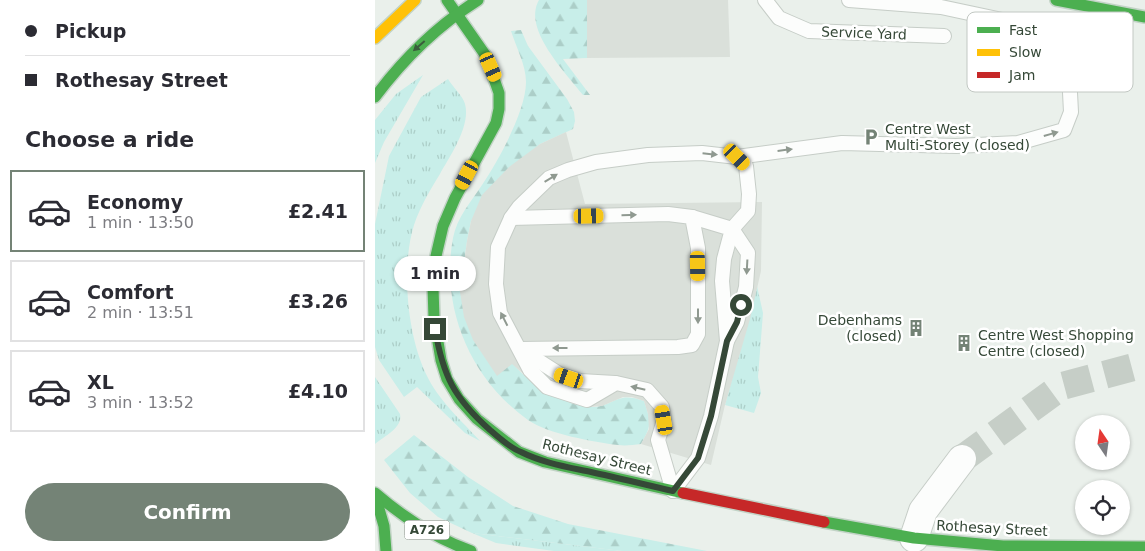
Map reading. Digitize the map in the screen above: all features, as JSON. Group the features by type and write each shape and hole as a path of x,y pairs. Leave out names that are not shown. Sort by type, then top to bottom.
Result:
{"main road":[{"path":"375,38 415,0"},
{"name":"Rothesay Street","path":"447,0 486,56 499,93 499,109 496,123 455,198 443,226 436,256 433,288 434,318 441,360 447,378 459,399 477,419 496,435 519,452 545,462 673,491 914,538 1003,546 1145,547"},
{"path":"375,97 389,76 411,52 455,14 477,0"},
{"path":"1056,0 1119,12"},
{"name":"A726","path":"375,494 383,507 386,551"},
{"name":"A726","path":"383,507 438,537 471,551"}],"street":[{"path":"914,538 923,511 962,459"}],"lane":[{"name":"Service Yard","path":"765,0 779,18 809,31 945,36"},
{"path":"849,0 941,7 967,13"},
{"path":"673,491 658,440 664,420 662,406 647,390 615,382 587,400 547,386 530,370 500,313 496,284 499,247 511,218 519,207 549,178 568,170 597,162 648,155 703,153 737,157 841,143 956,146 1018,143 1064,130 1071,112 1070,92"},
{"path":"727,341 722,281 724,259 732,229 748,211 749,198 746,166 737,157"},
{"path":"511,218 668,214 692,217 732,229 748,253 746,287 737,322 727,341 711,416 698,458 673,491"},
{"path":"520,348 678,347 692,344 698,334 699,284 698,248 692,217"}],"green space":[{"path":"539,0 587,0 587,58 563,59 590,95 583,95 557,63 541,37 536,24 535,12"},
{"path":"521,30 528,46 567,99 574,112 575,121 573,129 540,144 471,221 460,291 518,370 545,392 573,404 586,407 597,407 627,397 644,401 648,414 649,428 641,444 621,445 584,439 547,429 528,420 490,384 475,363 456,315 451,290 450,264 453,238 461,216 503,150 521,107 525,94 526,76 511,31"},
{"path":"423,75 384,142 375,163 375,120 396,94"},
{"path":"448,79 464,101 465,122 459,140 425,199 414,225 408,260 408,300 414,340 426,374 443,401 480,441 465,433 417,387 404,397 379,360 375,347 375,224 389,156 421,97"},
{"path":"757,286 763,313 758,377 761,393 754,413 725,405"},
{"path":"375,377 400,414 400,419 396,428 375,444"},
{"path":"414,435 468,477 513,506 568,524 707,551 622,551 472,533 438,517 410,493 384,460"},
{"path":"472,533 622,551 554,551 496,543"}],"shaded area":[{"path":"587,0 728,0 730,57 587,58"},
{"path":"566,132 585,204 762,202 761,271 711,465 641,444 649,429 648,414 644,401 632,397 623,397 602,406 588,407 573,404 544,392 512,364 497,376 473,340 464,317 460,292 471,221 482,195 509,167 540,144"}],"tunnel":[{"path":"962,459 1062,386 1145,364"}],"traffic: fast":[{"path":"447,0 486,56 499,93 499,109 496,123 455,198 443,226 436,256 433,288 434,318 441,360 447,379 459,399 477,419 519,452 545,462 683,493"},
{"path":"375,97 422,44 478,0"},
{"path":"1056,0 1119,12"},
{"path":"1133,15 1145,17"},
{"path":"375,493 397,511 420,526 445,540 471,551"},
{"path":"375,495 384,526 386,551"},
{"path":"824,522 914,538 1003,546 1145,547"}],"traffic: slow":[{"path":"375,38 415,0"}],"traffic: jam":[{"path":"683,493 824,522"}],"place":[{"name":"Centre West Multi-Storey (closed)","path":"871,137"},
{"name":"Debenhams (closed)","path":"916,328"},
{"name":"Centre West Shopping Centre (closed)","path":"964,343"}],"route":[{"path":"435,329 441,360 447,378 459,399 477,419 519,452 545,462 673,491 698,458 711,416 727,341 737,322 741,305"}]}
